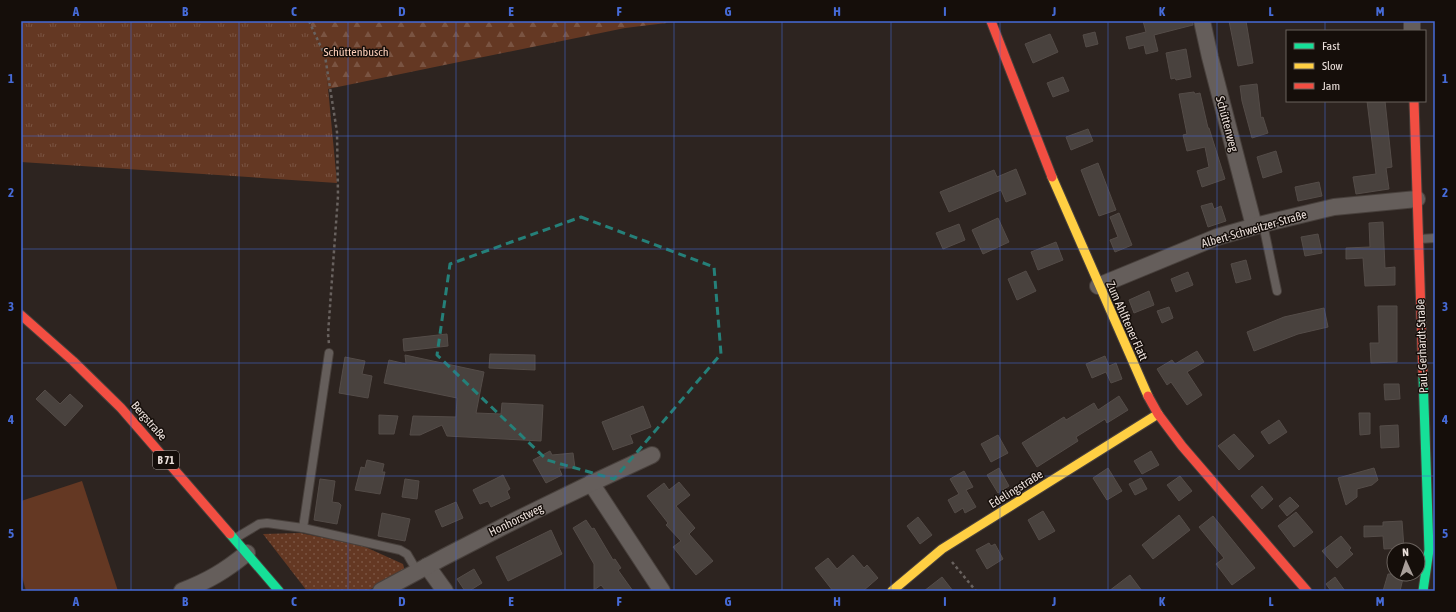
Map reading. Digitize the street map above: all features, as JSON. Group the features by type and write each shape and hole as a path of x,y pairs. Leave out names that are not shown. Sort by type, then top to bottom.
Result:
{"street":[{"name":"Zum Ahlftener Flatt","path":"991,21 1052,178 1144,390 1158,414 1182,446 1307,591"},
{"name":"Schüttenweg","path":"1202,21 1210,56 1258,225"},
{"name":"Paul-Gerhardt-Straße","path":"1414,102 1429,550 1423,591"},
{"name":"Albert-Schweitzer-Straße","path":"1098,286 1217,237 1258,225 1334,207 1417,199"},
{"name":"Bergstraße","path":"21,315 73,361 121,408 247,553 278,591"},
{"name":"Edelingstraße","path":"892,591 942,549 1158,414"},
{"name":"Honhorstweg","path":"381,591 591,483 652,455"},
{"path":"591,483 662,591"},
{"path":"182,591 209,580 229,568 247,553"},
{"path":"422,569 445,591"}],"lane":[{"path":"1258,225 1277,291"},
{"path":"1419,239 1435,238"},
{"path":"303,528 329,353"},
{"path":"234,539 259,524 267,523 303,528 400,550 407,554 422,569"}],"path":[{"path":"309,21 325,56 337,132 338,196 328,334 329,353"},
{"path":"942,549 976,591"}],"highlighted area":[{"path":"581,217 714,267 721,354 614,479 547,460 437,355 450,264"}],"green space":[{"path":"21,21 309,21 325,56 337,183 21,162"},
{"name":"Schüttenbusch","path":"309,21 683,21 625,28 328,89 325,56"},
{"path":"82,481 118,591 26,591 21,573 21,501"},
{"path":"300,533 361,545 403,564 405,571 367,591 307,591 263,534"}],"building":[{"path":"1143,21 1192,21 1193,25 1154,35 1158,51 1146,54 1144,45 1129,49 1126,37 1146,32"},
{"path":"1229,21 1246,21 1253,63 1238,66"},
{"path":"1095,32 1098,44 1086,47 1083,35"},
{"path":"1050,34 1058,52 1033,63 1025,44"},
{"path":"1186,49 1191,77 1176,80 1175,78 1171,79 1166,53"},
{"path":"1063,77 1069,91 1053,97 1047,83"},
{"path":"1257,84 1261,118 1263,117 1268,133 1252,138 1242,101 1240,86"},
{"path":"1194,92 1195,94 1200,93 1208,128 1225,179 1202,187 1197,171 1209,167 1205,147 1187,151 1183,135 1187,134 1179,94"},
{"path":"1367,102 1385,102 1392,167 1386,168 1389,189 1356,194 1353,177 1376,174"},
{"path":"1088,129 1093,141 1071,150 1066,137"},
{"path":"1276,151 1282,172 1263,178 1257,157"},
{"path":"1098,163 1116,210 1099,216 1081,170"},
{"path":"1016,169 1026,194 1006,202 1001,190 949,212 940,192 994,170 997,177"},
{"path":"1319,182 1322,196 1298,201 1295,187"},
{"path":"1212,203 1214,209 1221,206 1226,221 1208,227 1201,206"},
{"path":"1119,213 1132,245 1115,252 1110,240 1118,237 1110,217"},
{"path":"998,218 1009,242 983,254 972,230"},
{"path":"1383,222 1385,268 1395,267 1395,285 1365,286 1363,258 1346,259 1346,248 1370,247 1369,223"},
{"path":"959,224 965,240 943,249 936,233"},
{"path":"1318,234 1322,253 1305,256 1301,237"},
{"path":"1056,242 1063,260 1038,270 1031,252"},
{"path":"1246,260 1251,279 1236,283 1231,264"},
{"path":"1026,271 1036,291 1017,300 1008,279"},
{"path":"1188,272 1193,285 1176,292 1171,279"},
{"path":"1149,291 1154,305 1134,313 1129,300"},
{"path":"1378,306 1397,306 1397,362 1371,363 1370,343 1379,343"},
{"path":"1169,307 1173,318 1162,323 1157,311"},
{"path":"1324,308 1328,327 1298,334 1254,351 1247,332 1284,317"},
{"path":"447,334 448,346 404,351 403,339"},
{"path":"1197,351 1204,362 1187,372 1202,395 1187,405 1171,382 1167,385 1157,369 1172,360 1175,364"},
{"path":"490,354 535,355 535,370 489,368"},
{"path":"405,355 484,372 476,413 501,414 502,403 543,405 541,441 447,436 442,425 420,435 410,435 413,416 456,417 457,398 384,383 389,360 406,364"},
{"path":"1105,356 1109,366 1116,363 1122,379 1111,383 1106,372 1092,378 1086,364"},
{"path":"345,357 365,361 362,374 372,376 368,398 339,393"},
{"path":"1384,384 1399,384 1400,399 1385,400"},
{"path":"45,390 60,404 70,394 83,406 65,426 36,399"},
{"path":"1119,396 1128,410 1107,423 1105,419 1076,437 1078,441 1037,467 1022,443 1064,417 1066,420 1094,403 1098,410"},
{"path":"643,406 651,427 630,435 633,443 613,450 602,422"},
{"path":"1359,413 1370,413 1370,434 1360,435"},
{"path":"379,415 398,416 394,434 379,434"},
{"path":"1279,420 1287,432 1269,444 1261,432"},
{"path":"1398,425 1399,447 1381,448 1380,426"},
{"path":"1234,434 1254,456 1239,470 1218,446"},
{"path":"998,435 1008,453 991,462 981,444"},
{"path":"550,451 552,455 573,453 575,468 559,468 562,475 546,483 533,460"},
{"path":"1151,451 1159,465 1142,474 1134,461"},
{"path":"367,460 384,464 382,472 385,472 380,494 355,490 361,467 365,468"},
{"path":"999,468 1009,486 998,493 987,475"},
{"path":"1108,468 1122,491 1107,500 1093,478"},
{"path":"1374,468 1378,480 1372,485 1357,489 1357,497 1346,505 1338,478"},
{"path":"964,471 973,487 966,490 976,507 965,513 963,508 955,513 948,500 959,494 950,479"},
{"path":"503,475 510,489 507,491 510,498 491,507 488,501 480,504 473,490"},
{"path":"1180,476 1192,491 1179,501 1167,485"},
{"path":"1141,478 1147,489 1135,495 1129,484"},
{"path":"320,479 335,481 332,502 339,503 341,505 337,524 314,520"},
{"path":"405,479 419,481 417,499 402,497"},
{"path":"679,482 690,495 676,506 695,528 689,534 713,561 696,575 673,547 681,541 666,525 668,523 647,496 664,483 669,490"},
{"path":"1262,486 1273,499 1262,509 1251,496"},
{"path":"1290,497 1299,506 1287,516 1279,506"},
{"path":"456,502 463,518 442,527 435,511"},
{"path":"1043,511 1055,531 1039,540 1028,520"},
{"path":"1296,512 1313,532 1294,547 1278,526"},
{"path":"382,513 410,519 405,541 378,536"},
{"path":"1179,515 1190,530 1153,559 1142,545"},
{"path":"1213,516 1255,568 1232,585 1216,564 1224,558 1199,527"},
{"path":"918,517 932,535 920,544 907,526"},
{"path":"586,520 592,529 594,528 613,560 615,559 621,568 618,570 633,591 606,591 601,585 594,590 594,564 573,528"},
{"path":"1402,521 1404,542 1386,542 1386,549 1384,549 1383,536 1364,537 1364,526 1383,526 1383,522"},
{"path":"551,530 562,554 508,581 496,557"},
{"path":"1341,536 1351,548 1349,550 1353,554 1337,568 1322,551"},
{"path":"989,543 991,546 995,544 1003,559 987,569 976,550"},
{"path":"853,555 864,568 867,565 878,578 863,591 833,591 815,568 828,558 837,569"},
{"path":"474,569 482,583 469,591 465,591 457,579"},
{"path":"1130,575 1142,591 1109,591"},
{"path":"942,577 953,591 924,591"},
{"path":"1335,577 1345,591 1331,591 1326,584"},
{"path":"1386,581 1402,582 1400,591 1383,591"}],"traffic: fast":[{"path":"1423,375 1429,550 1423,591"},
{"path":"230,534 279,591"}],"traffic: slow":[{"path":"1052,177 1148,396"},
{"path":"892,591 942,549 1158,414"}],"traffic: jam":[{"path":"991,21 1052,177"},
{"path":"1414,102 1423,375"},
{"path":"21,315 73,361 121,408 230,534"},
{"path":"1148,396 1158,414 1182,446 1307,591"}]}
